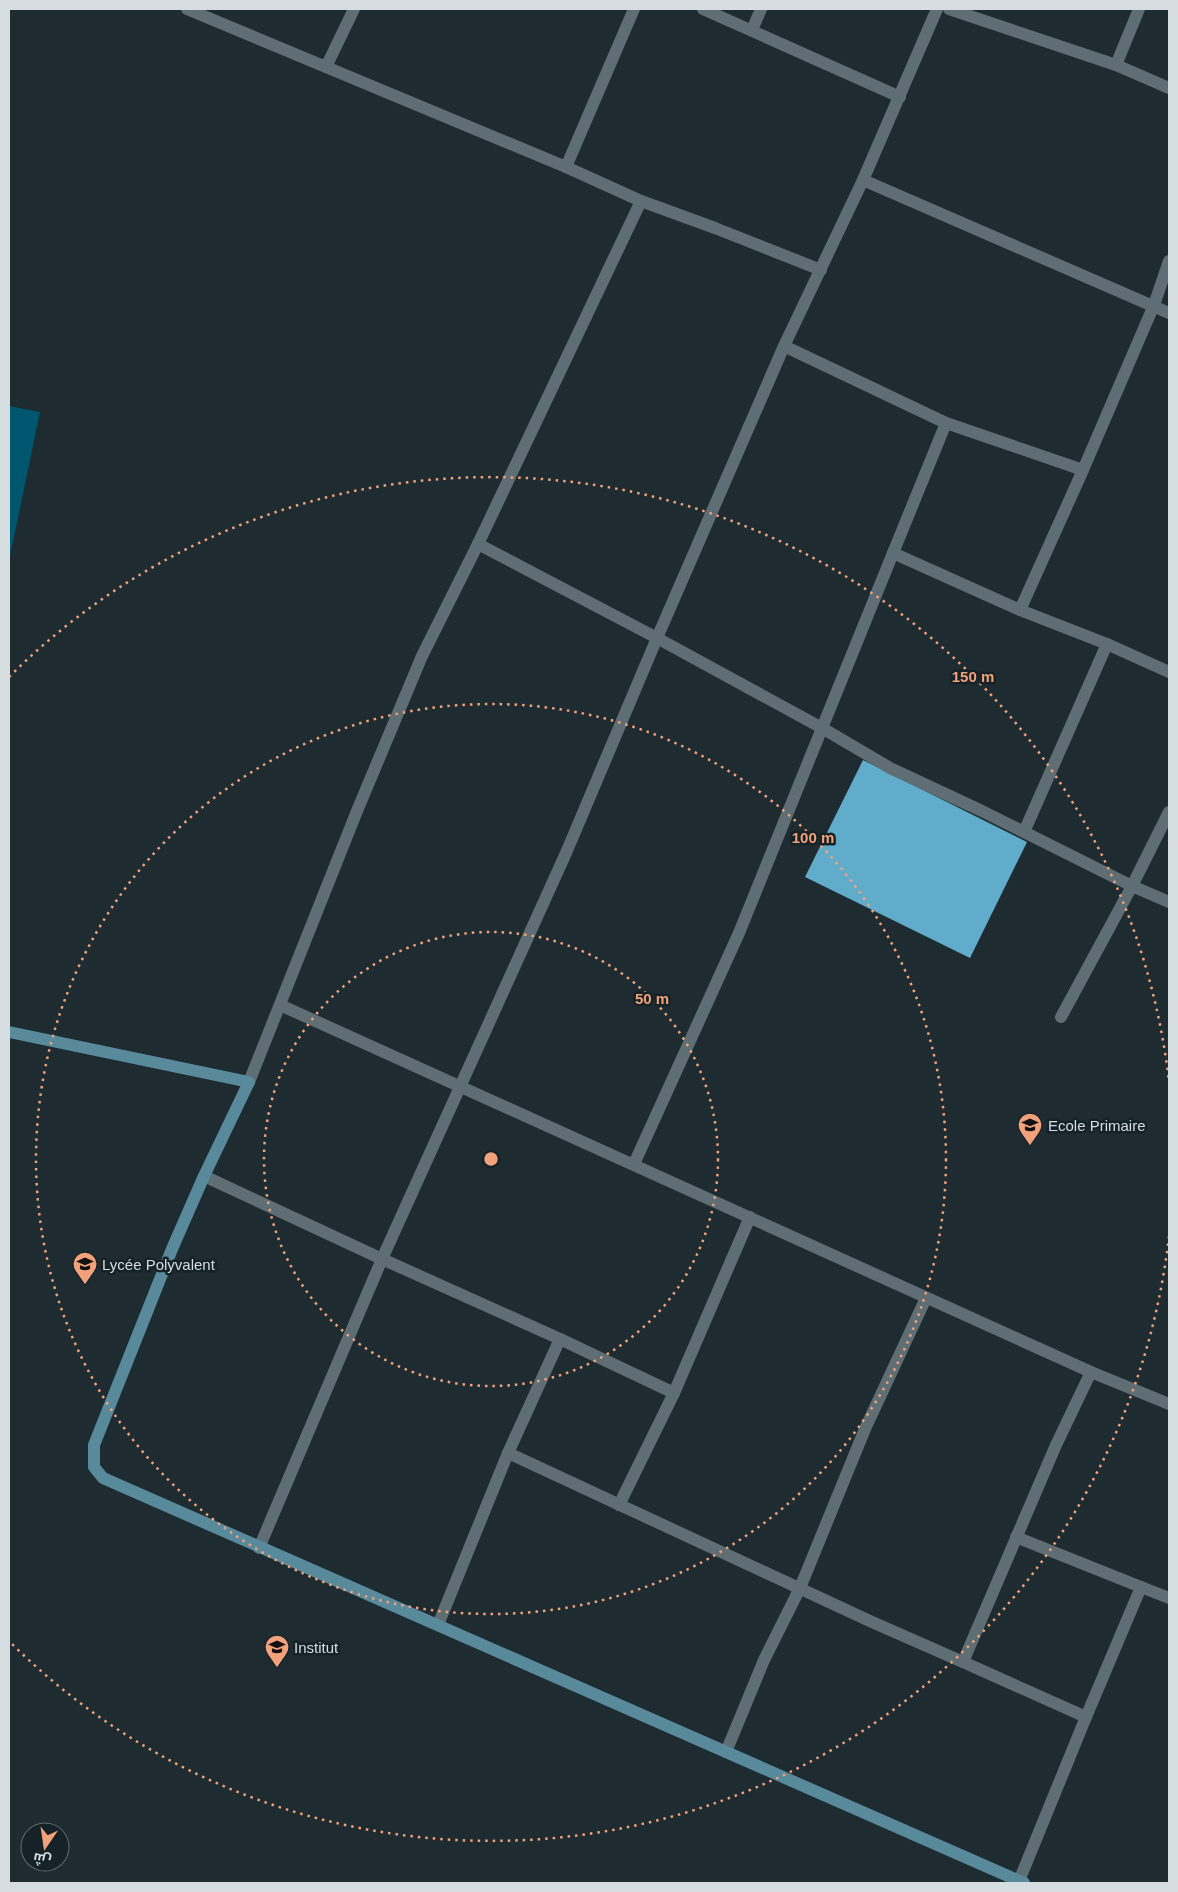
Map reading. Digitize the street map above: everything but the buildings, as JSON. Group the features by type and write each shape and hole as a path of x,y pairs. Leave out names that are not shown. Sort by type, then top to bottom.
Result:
{"street":[{"path":"187,9 566,167 641,201 821,270"},
{"path":"326,67 354,9"},
{"path":"566,167 634,9"},
{"path":"703,9 900,97"},
{"path":"752,30 761,9"},
{"path":"259,1548 382,1259 566,853 784,346 863,180 937,9"},
{"path":"949,9 1116,65 1169,88"},
{"path":"1116,65 1139,9"},
{"path":"863,180 1169,313"},
{"path":"641,201 478,544 422,656 357,811 249,1082 204,1176 172,1249 94,1445 94,1466 103,1478 259,1548 1022,1882 1086,1717 1142,1587"},
{"path":"1020,610 1154,306 1169,261"},
{"path":"784,346 946,422 1083,470"},
{"path":"634,1164 739,934 946,422"},
{"path":"478,544 657,638 822,728 890,768 1132,886 1169,902"},
{"path":"893,553 1020,610 1107,644 1169,672"},
{"path":"1024,832 1107,644"},
{"path":"1061,1017 1132,886 1169,812"},
{"path":"280,1006 634,1164 1091,1372 1169,1404"},
{"path":"9,1032 249,1082"},
{"path":"204,1176 674,1392"},
{"path":"619,1505 674,1392 750,1217"},
{"path":"726,1752 764,1660 800,1588 865,1429 926,1298"},
{"path":"438,1625 508,1453 560,1339"},
{"path":"963,1662 1056,1445 1091,1372"},
{"path":"508,1453 1086,1717"},
{"path":"1016,1537 1169,1598"}],"shaded area":[{"path":"9,406 40,412 9,561"}],"place":[{"name":"Ecole Primaire","path":"1030,1146"},
{"name":"Lycée Polyvalent","path":"85,1285"},
{"name":"Institut","path":"277,1668"}]}
